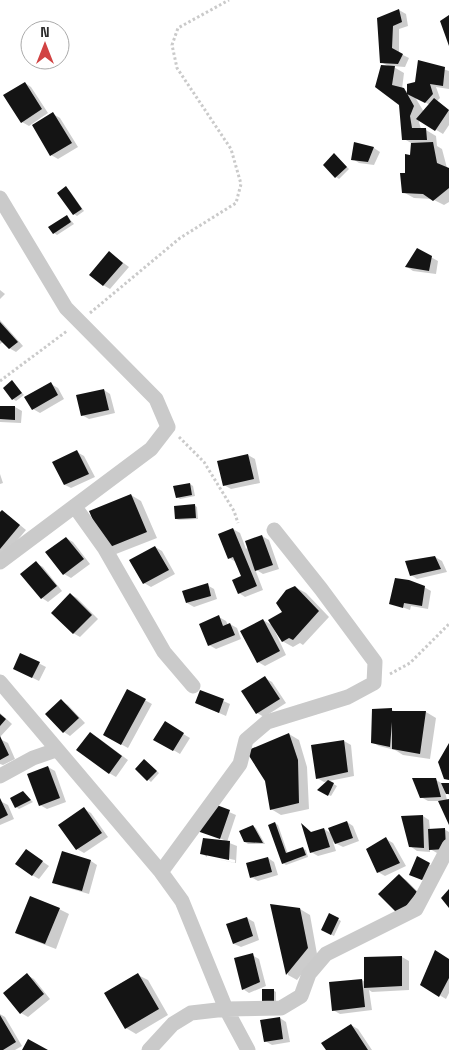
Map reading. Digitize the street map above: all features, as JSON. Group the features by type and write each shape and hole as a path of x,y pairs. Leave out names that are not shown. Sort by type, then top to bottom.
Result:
{"street":[{"path":"0,198 66,308 156,399 168,427 151,449 0,562"},
{"path":"75,507 105,549 164,652 193,686"},
{"path":"161,872 240,764 246,740 267,722 348,697 374,683 375,662 274,530"},
{"path":"0,682 161,872 182,901 226,1009 248,1050"},
{"path":"0,776 33,758 56,750"},
{"path":"149,1050 173,1024 191,1013 226,1009 281,1008 301,996 309,974 326,954 416,909 449,846"}],"path":[{"path":"0,381 80,322 180,238 236,203 241,184 231,149 177,68 172,45 178,28 198,15 229,0"},
{"path":"168,427 204,462 234,512 238,523"},
{"path":"374,683 410,663 449,624"}],"building":[{"path":"399,9 402,22 393,26 392,48 403,54 398,64 380,63 377,18"},
{"path":"449,15 449,46 440,21"},
{"path":"418,60 445,67 443,86 430,84 433,94 425,103 407,94 407,84 415,82"},
{"path":"381,65 395,66 392,85 404,88 414,106 410,116 412,128 426,128 427,140 402,140 399,105 375,87"},
{"path":"25,82 42,109 21,123 3,95"},
{"path":"434,98 449,110 435,131 416,119"},
{"path":"53,112 72,143 50,156 32,125"},
{"path":"354,142 374,147 368,162 351,160"},
{"path":"433,142 437,163 449,168 449,188 433,201 423,194 402,193 400,173 405,173 405,154 410,155 411,143"},
{"path":"334,153 347,167 335,178 323,165"},
{"path":"66,186 82,209 73,215 57,193"},
{"path":"67,215 71,222 53,234 48,227"},
{"path":"417,248 432,256 429,271 405,267"},
{"path":"109,251 123,263 103,286 89,275"},
{"path":"0,322 18,342 9,349 0,340"},
{"path":"12,380 22,393 12,400 3,388"},
{"path":"51,382 58,395 32,410 24,397"},
{"path":"104,389 109,410 81,416 76,395"},
{"path":"0,406 15,406 15,420 0,419"},
{"path":"77,450 89,474 64,485 52,462"},
{"path":"248,454 254,479 223,486 217,461"},
{"path":"190,483 192,495 176,498 173,486"},
{"path":"131,494 147,532 105,549 89,511"},
{"path":"195,504 196,518 175,519 174,506"},
{"path":"2,510 20,525 0,549 0,512"},
{"path":"233,528 257,586 238,594 232,580 241,576 233,557 228,559 218,534"},
{"path":"262,535 273,565 255,571 245,541"},
{"path":"66,537 84,559 63,575 45,552"},
{"path":"155,546 169,570 143,584 129,560"},
{"path":"435,556 441,569 410,576 405,561"},
{"path":"36,561 57,586 41,599 20,574"},
{"path":"395,578 409,580 425,586 422,606 404,603 403,608 389,604"},
{"path":"208,583 211,596 186,603 182,591"},
{"path":"295,586 319,611 293,640 289,638 282,642 268,620 282,612 276,603 286,590"},
{"path":"70,593 92,615 73,634 51,613"},
{"path":"219,615 223,626 230,623 235,635 208,646 199,624"},
{"path":"263,619 280,651 257,663 240,631"},
{"path":"20,653 40,662 32,678 13,669"},
{"path":"265,676 280,699 256,714 241,691"},
{"path":"127,689 146,699 121,745 103,735"},
{"path":"200,690 224,699 219,713 195,703"},
{"path":"61,699 79,718 63,733 45,714"},
{"path":"392,708 392,711 426,711 420,754 392,749 392,722 390,747 371,743 372,709"},
{"path":"0,714 6,719 0,726"},
{"path":"165,721 184,733 173,751 153,740"},
{"path":"90,732 122,756 109,774 76,750"},
{"path":"289,733 298,760 299,803 270,810 265,781 246,751"},
{"path":"0,736 9,755 0,760"},
{"path":"344,740 348,772 316,779 311,745"},
{"path":"449,743 449,780 444,779 438,762"},
{"path":"144,759 157,771 147,781 135,769"},
{"path":"48,766 60,798 39,806 27,774"},
{"path":"412,778 436,778 441,797 420,798"},
{"path":"328,780 334,783 328,796 317,790"},
{"path":"441,783 449,783 449,794 446,794"},
{"path":"23,791 31,800 15,808 10,798"},
{"path":"0,798 8,815 0,819"},
{"path":"449,799 449,825 438,801"},
{"path":"214,804 230,810 220,839 197,831"},
{"path":"84,807 102,833 76,850 58,825"},
{"path":"423,815 424,848 409,847 401,816"},
{"path":"347,821 353,838 335,844 328,828"},
{"path":"275,822 286,853 303,847 306,855 282,864 268,825"},
{"path":"301,823 311,832 324,828 330,847 310,853"},
{"path":"253,825 263,843 244,842 239,831"},
{"path":"445,828 446,849 429,850 428,829"},
{"path":"386,837 400,863 377,873 366,849"},
{"path":"203,838 230,841 229,860 200,854"},
{"path":"26,849 43,861 32,876 15,864"},
{"path":"62,851 91,860 82,891 52,883"},
{"path":"417,856 430,863 422,880 409,875"},
{"path":"268,857 272,872 250,878 246,863"},
{"path":"399,874 417,892 399,915 378,894"},
{"path":"449,889 449,908 441,898"},
{"path":"30,896 60,908 45,944 15,933"},
{"path":"270,904 300,908 308,948 286,975"},
{"path":"329,913 339,918 331,935 321,930"},
{"path":"247,917 253,936 233,944 226,924"},
{"path":"435,950 449,959 449,978 439,997 420,985"},
{"path":"253,953 260,982 242,990 234,958"},
{"path":"402,956 402,986 364,988 364,957"},
{"path":"27,973 44,994 20,1014 3,993"},
{"path":"138,973 159,1009 125,1029 104,993"},
{"path":"362,979 365,1007 332,1011 329,982"},
{"path":"262,989 274,989 274,1002 262,1002"},
{"path":"0,1015 16,1042 3,1050 0,1050"},
{"path":"280,1017 283,1039 264,1042 260,1020"},
{"path":"351,1024 368,1050 326,1050 321,1043"},
{"path":"28,1039 48,1050 22,1050"}]}
